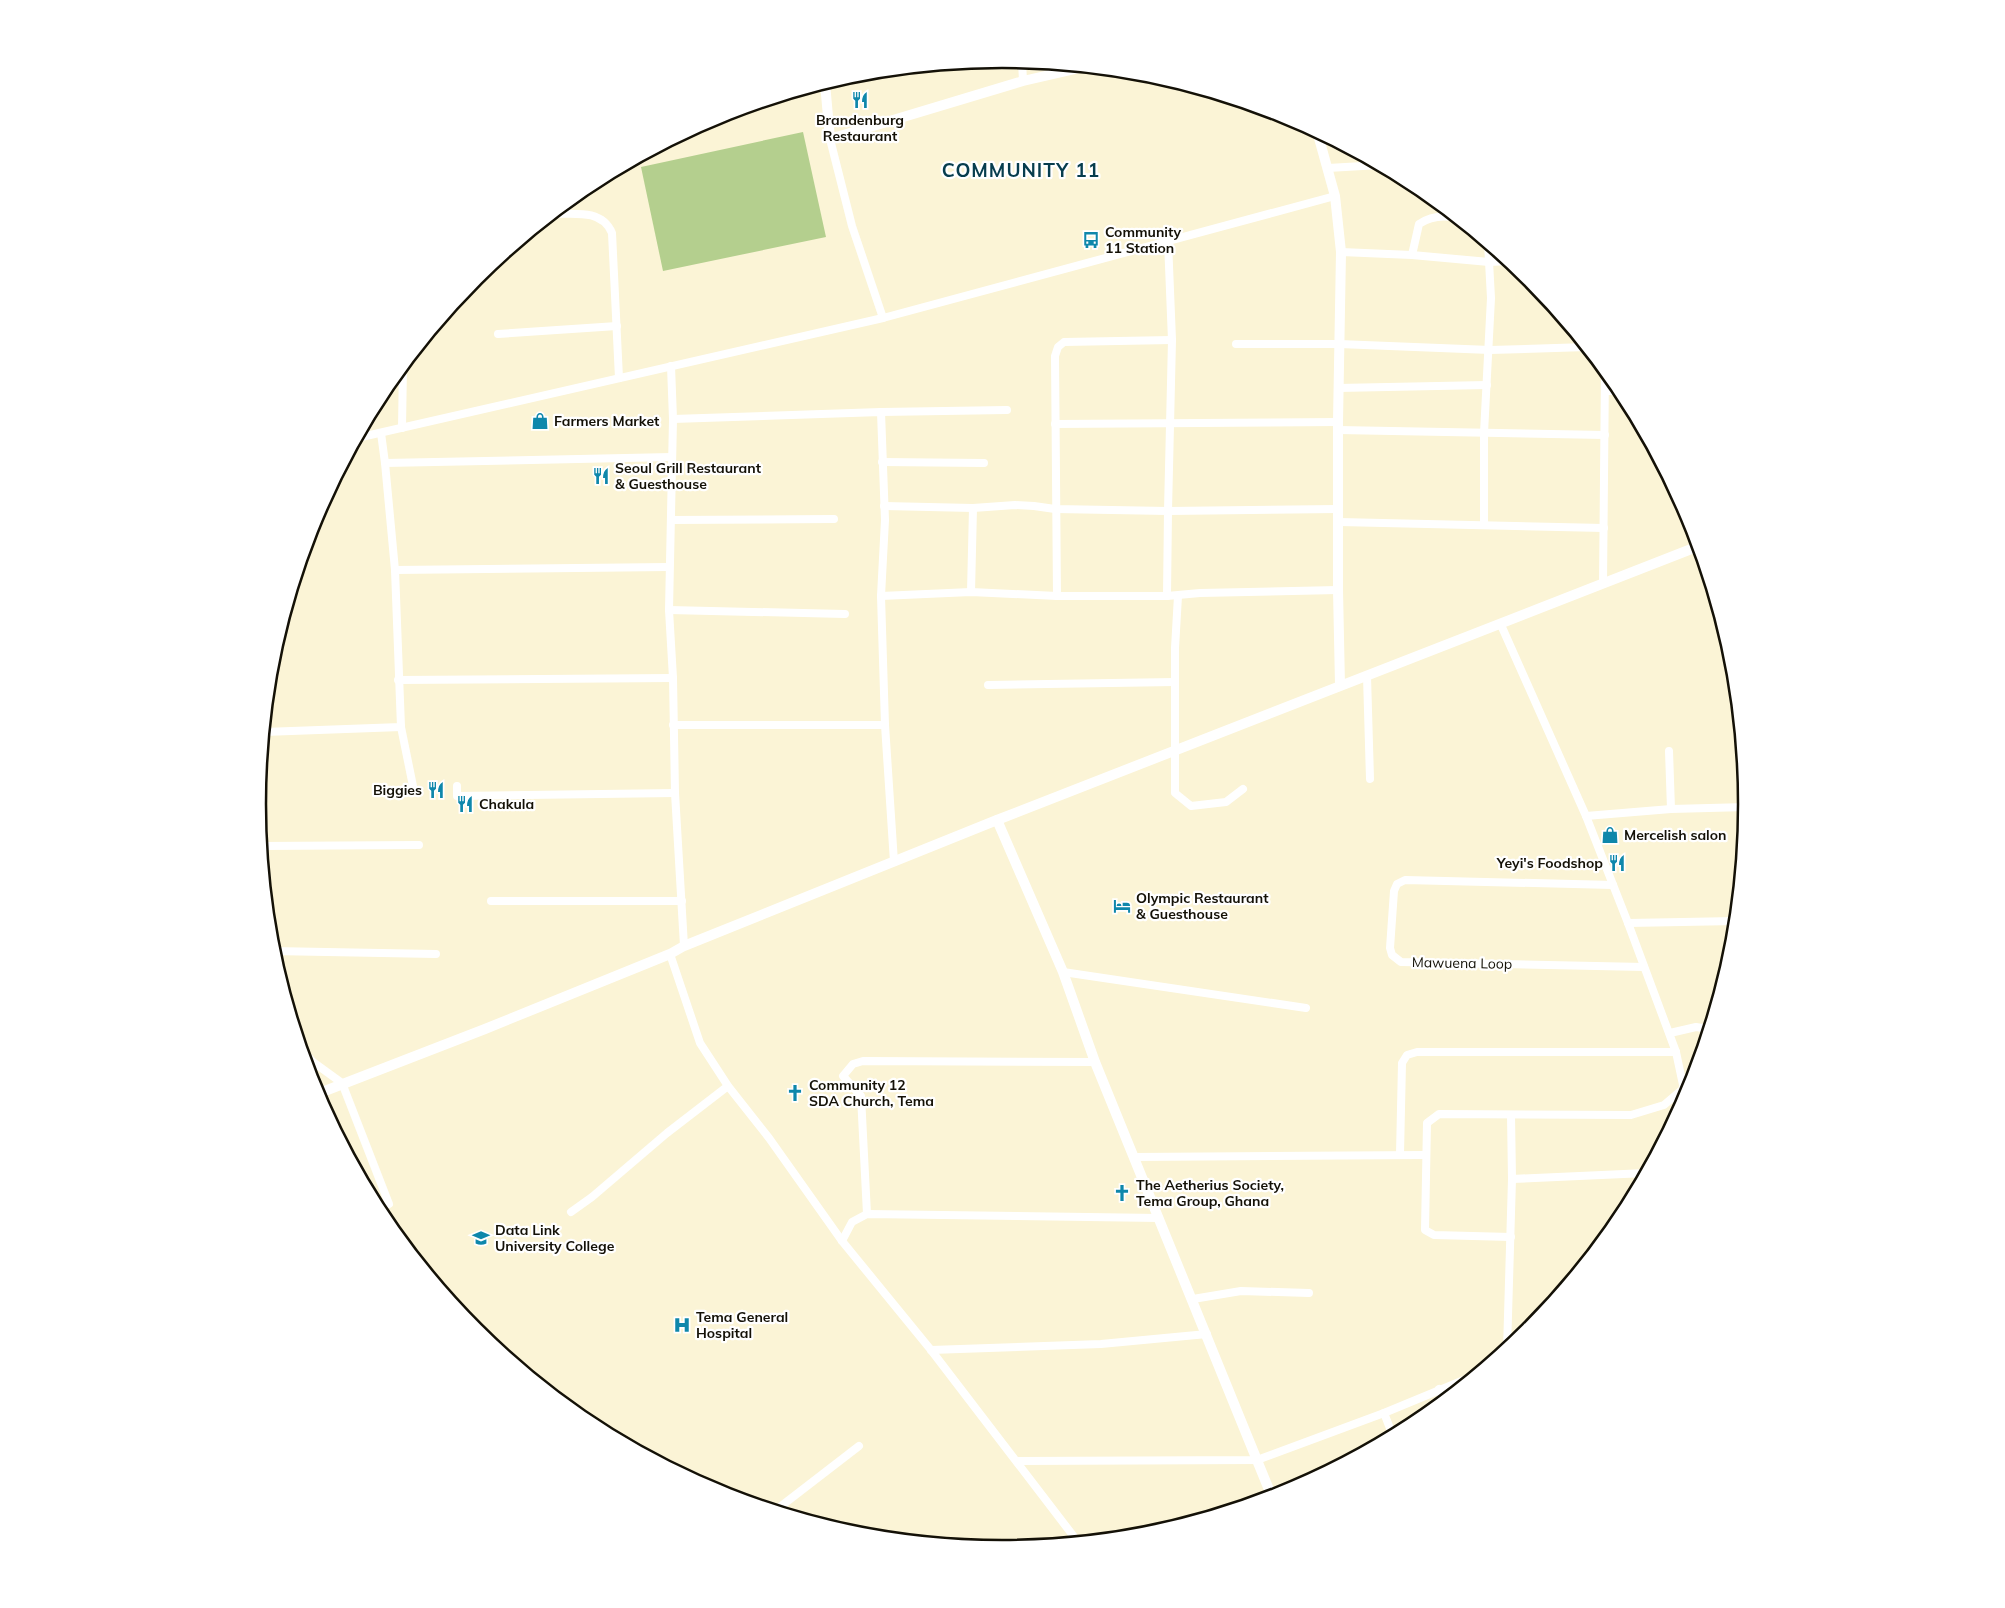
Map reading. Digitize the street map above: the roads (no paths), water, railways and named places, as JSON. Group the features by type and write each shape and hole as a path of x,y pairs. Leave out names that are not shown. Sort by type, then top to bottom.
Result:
{"street":[{"path":"1022,68 1023,81"},
{"path":"830,139 1023,81 1068,71"},
{"path":"826,90 830,139 852,226 883,318"},
{"path":"1319,139 1335,196 1341,252 1338,344 1340,685"},
{"path":"1328,168 1370,166"},
{"path":"365,437 883,318 1335,196"},
{"path":"1412,255 1419,224 1428,218 1442,213"},
{"path":"562,214 584,214 600,218 608,224 612,233 619,378"},
{"path":"1167,596 1172,340 1168,241"},
{"path":"1484,524 1484,433 1490,350 1491,298 1488,250"},
{"path":"1341,252 1500,261"},
{"path":"498,334 616,326"},
{"path":"1057,596 1055,356 1058,347 1064,342 1172,340"},
{"path":"1236,344 1338,344 1490,350 1580,347"},
{"path":"671,366 673,419 669,610 673,678 675,793 684,946"},
{"path":"402,428 403,377"},
{"path":"1603,584 1606,382"},
{"path":"1338,388 1487,385"},
{"path":"1606,391 1612,391"},
{"path":"673,419 1007,410"},
{"path":"881,412 885,520 882,596 885,725 894,862"},
{"path":"1055,424 1338,426 1484,433 1605,435"},
{"path":"381,434 395,570 401,727 414,791"},
{"path":"385,463 672,457"},
{"path":"882,462 984,463"},
{"path":"884,506 973,508 1015,505 1055,509 1168,511 1338,509"},
{"path":"972,592 973,508"},
{"path":"671,520 834,519"},
{"path":"1339,522 1604,528"},
{"path":"324,1091 485,1029 670,954 684,946 997,820 1176,752 1340,685 1501,625 1693,548"},
{"path":"395,570 669,567"},
{"path":"882,596 972,592 1057,596 1178,596 1200,593 1338,590"},
{"path":"1178,596 1175,648 1175,793 1191,806 1226,802 1243,789"},
{"path":"669,610 845,614"},
{"path":"1501,625 1586,816 1670,1033 1685,1080"},
{"path":"1367,676 1370,779"},
{"path":"398,680 673,678"},
{"path":"988,685 1175,682"},
{"path":"673,725 885,725"},
{"path":"270,732 401,727"},
{"path":"1669,751 1671,809"},
{"path":"458,786 458,796 675,793"},
{"path":"1586,816 1671,809 1739,807"},
{"path":"997,820 1063,972 1095,1062 1269,1490"},
{"path":"268,846 419,845"},
{"name":"Mawuena Loop","path":"1613,886 1405,880 1397,884 1394,891 1390,948 1392,955 1402,962 1644,967"},
{"path":"491,901 682,901"},
{"path":"1628,923 1729,921"},
{"path":"281,951 436,954"},
{"path":"670,954 700,1042 728,1086 769,1138 842,1241 932,1350 1074,1537"},
{"path":"1063,972 1306,1008"},
{"path":"1670,1033 1696,1027 1704,1028"},
{"path":"1400,1154 1402,1062 1407,1055 1417,1052 1676,1052"},
{"path":"867,1214 861,1096 843,1076 853,1064 863,1061 1095,1062"},
{"path":"313,1062 342,1083 389,1204"},
{"path":"571,1212 592,1197 667,1133 728,1086"},
{"path":"1511,1237 1434,1235 1425,1230 1427,1123 1439,1114 1631,1115 1664,1106 1679,1094"},
{"path":"1507,1340 1512,1179 1511,1115"},
{"path":"1135,1157 1425,1155"},
{"path":"1512,1179 1639,1173"},
{"path":"842,1241 852,1222 867,1214 1159,1218"},
{"path":"1193,1299 1241,1291 1309,1293"},
{"path":"932,1350 1101,1344 1207,1334"},
{"path":"1018,1461 1257,1460 1384,1413 1461,1380"},
{"path":"1439,1389 1441,1395"},
{"path":"1384,1413 1391,1430"},
{"path":"782,1506 859,1446"}],"place":[{"name":"Brandenburg Restaurant","path":"860,100"},
{"name":"Community 11 Station","path":"1091,240"},
{"name":"Farmers Market","path":"540,421"},
{"name":"Seoul Grill Restaurant & Guesthouse","path":"601,476"},
{"name":"Biggies","path":"436,790"},
{"name":"Chakula","path":"465,804"},
{"name":"Mercelish salon","path":"1610,835"},
{"name":"Yeyi's Foodshop","path":"1617,863"},
{"name":"Olympic Restaurant & Guesthouse","path":"1122,906"},
{"name":"Community 12 SDA Church, Tema","path":"795,1093"},
{"name":"The Aetherius Society, Tema Group, Ghana","path":"1122,1193"},
{"name":"Data Link University College","path":"481,1238"},
{"name":"Tema General Hospital","path":"682,1325"}],"district":[{"name":"COMMUNITY 11","path":"1021,170"}]}
